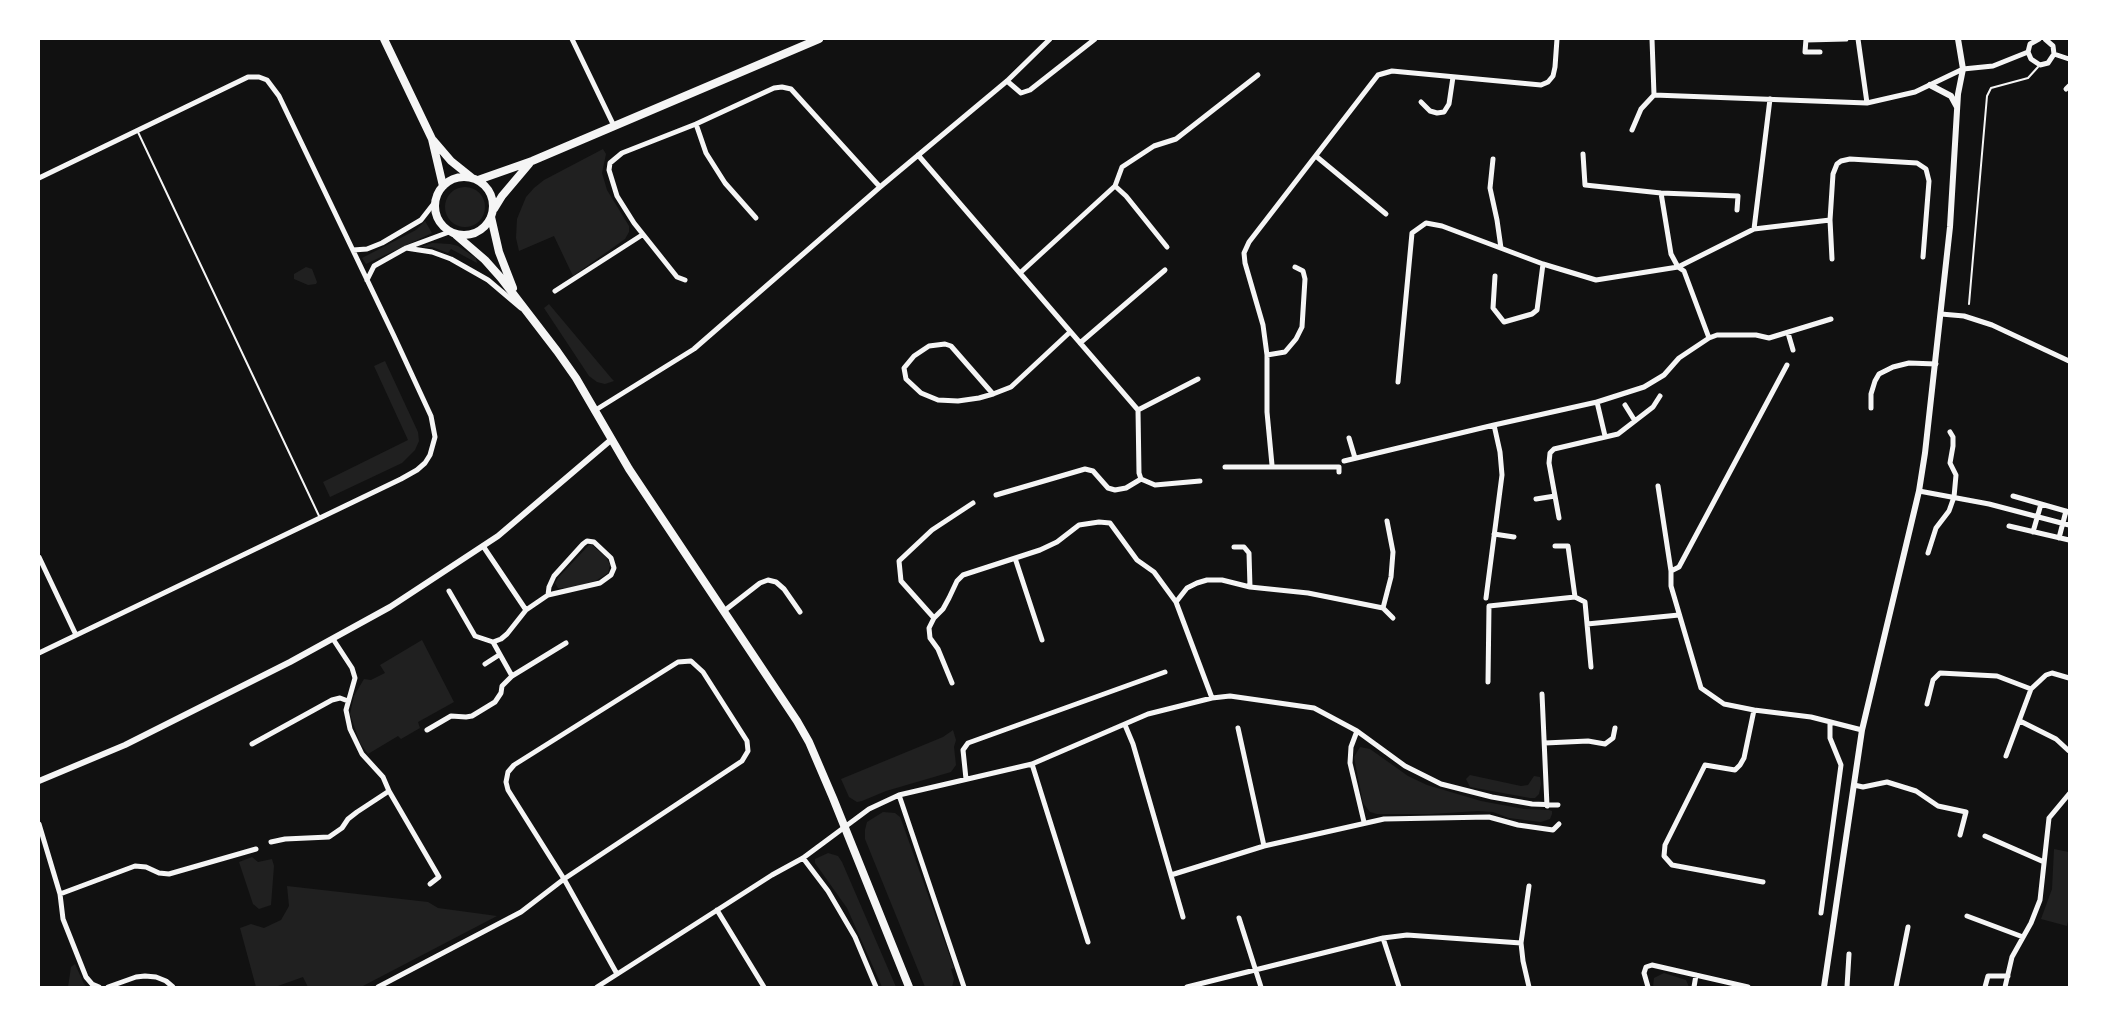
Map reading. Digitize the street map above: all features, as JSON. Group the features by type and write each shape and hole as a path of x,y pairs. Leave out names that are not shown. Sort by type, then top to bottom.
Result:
{"main road":[{"path":"384,39 432,139 443,186"},
{"path":"819,39 532,161 475,179 458,177 443,186 435,202 437,218 485,260 516,295 576,378 629,469 782,696 809,742 909,987"},
{"path":"432,139 451,160 490,192 500,252 516,295"},
{"path":"453,233 475,234 482,230 502,196 532,161"}],"street":[{"path":"572,39 614,126"},
{"path":"594,411 694,350 880,187 1007,81 1050,39"},
{"path":"1007,81 1022,93 1030,90 1095,39"},
{"path":"1272,465 1267,412 1267,355 1263,325 1245,263 1244,253 1249,242 1317,157 1378,75 1392,71 1541,85 1553,76 1557,39"},
{"path":"1632,130 1641,109 1654,95 1652,39"},
{"path":"1820,52 1805,52 1806,40 1846,39"},
{"path":"1858,39 1867,104"},
{"path":"1824,987 1863,730 1919,491 1936,364 1950,227 1958,107 1963,69 1958,39"},
{"path":"2039,39 2031,44 2028,52 2033,62 2040,64 2048,63 2054,54 2053,46 2045,39"},
{"path":"1654,95 1867,104 1915,92 1963,69 1993,66 2028,52"},
{"path":"2054,54 2069,59"},
{"path":"1020,273 1115,186 1122,167 1154,146 1176,139 1258,75"},
{"path":"39,178 248,77 267,80 279,96 345,238 368,280 431,416 435,437 430,455 417,470 39,653"},
{"path":"1421,102 1430,111 1437,113 1444,111 1449,104 1453,77"},
{"path":"1930,85 1951,96 1958,107"},
{"path":"685,280 677,277 642,234 617,196 611,179 610,164 622,153 696,124 774,88 782,87 791,89 880,187"},
{"path":"1754,229 1770,99"},
{"path":"696,124 706,153 725,183 756,218"},
{"path":"1583,154 1585,185 1661,193 1738,196 1737,210"},
{"path":"918,155 1138,410 1141,479 1155,485 1200,481"},
{"path":"1317,157 1386,214"},
{"path":"1493,159 1490,188 1501,248"},
{"path":"1832,259 1830,220 1833,174 1837,164 1850,159 1920,164 1926,169 1929,181 1923,257"},
{"path":"1115,186 1126,196 1167,247"},
{"path":"1661,193 1671,254 1678,267 1684,271 1709,338"},
{"path":"353,250 367,249 382,243 422,220 435,202"},
{"path":"1398,382 1413,233 1426,224 1442,226 1543,264 1596,280 1678,267 1754,229 1830,220"},
{"path":"368,280 374,266 406,248 453,233"},
{"path":"555,291 642,234"},
{"path":"406,248 432,252 451,259 488,280 532,316"},
{"path":"1495,276 1493,308 1504,322 1532,314 1537,310 1543,264"},
{"path":"1267,355 1285,352 1302,327 1305,279 1303,271 1295,267"},
{"path":"1080,343 1165,270"},
{"path":"1941,314 1964,316 1992,324 2069,360"},
{"path":"1344,461 1597,402 1644,387 1664,375 1679,358 1717,335 1756,335 1769,338 1831,319"},
{"path":"993,394 951,346 945,344 929,346 914,356 904,368 906,379 921,393 938,400 958,401 993,394 1011,387 1070,332"},
{"path":"1788,333 1793,350"},
{"path":"1871,408 1875,381 1879,374 1909,363 1936,364"},
{"path":"1671,571 1679,567 1787,365"},
{"path":"1138,410 1198,379"},
{"path":"1559,518 1549,463 1550,453 1554,449 1618,434 1653,407 1660,396"},
{"path":"1597,402 1605,436"},
{"path":"1625,405 1635,421"},
{"path":"1486,598 1502,475 1494,425"},
{"path":"1928,552 1936,528 1949,511 1954,497 1956,475 1950,463 1953,437 1950,432"},
{"path":"1349,438 1355,458"},
{"path":"39,781 125,745 333,639 390,607 483,546 555,489 612,439"},
{"path":"1225,467 1339,466 1339,472"},
{"path":"996,495 1084,469 1094,471 1108,488 1115,490 1126,488 1141,479"},
{"path":"1658,486 1671,571 1671,586 1701,688 1724,704 1812,717 1863,730"},
{"path":"1919,491 1954,497 2066,525"},
{"path":"1536,499 1555,496"},
{"path":"2013,496 2068,511 2066,525 2059,538"},
{"path":"934,618 901,580 899,561 932,530 973,503"},
{"path":"2033,532 2041,504"},
{"path":"952,682 938,649 930,638 929,628 934,618 943,609 957,581 963,575 1057,542 1080,525 1099,522 1110,523 1137,560 1154,572 1176,602 1212,698"},
{"path":"1383,608 1391,577 1393,552 1387,522"},
{"path":"2009,526 2069,540"},
{"path":"1494,534 1514,537"},
{"path":"449,591 475,636 493,642 507,634 526,610 548,595 600,583 611,575 614,568 609,554 597,544 587,541 554,576 548,595"},
{"path":"483,546 526,610"},
{"path":"1555,546 1568,546 1575,597"},
{"path":"1234,547 1244,547 1249,553 1250,587"},
{"path":"39,557 76,635"},
{"path":"1015,558 1042,640"},
{"path":"724,611 760,583 768,580 776,582 800,612"},
{"path":"1176,602 1187,588 1207,580 1222,580 1250,587 1308,593 1383,608 1393,618"},
{"path":"1488,682 1489,606 1575,597 1585,602 1591,667"},
{"path":"1587,624 1679,615"},
{"path":"333,639 352,668 355,678 346,717 357,746 383,777 439,877 430,884"},
{"path":"493,642 512,676"},
{"path":"427,730 451,716 466,717 495,702 501,693 502,686 512,676 566,644"},
{"path":"485,664 500,655"},
{"path":"378,987 521,912 564,879 742,761 748,752 747,741 698,665 685,660 514,765 508,772 506,782 508,790 564,879 617,974"},
{"path":"966,779 963,750 968,743 1165,672"},
{"path":"1927,704 1933,680 1940,673 1997,676 2031,689"},
{"path":"2006,756 2031,689 2046,675 2052,673 2069,678"},
{"path":"1542,694 1547,806"},
{"path":"597,987 772,875 803,858 869,809 898,795 1032,764 1148,714 1212,698 1230,696 1314,708 1357,731 1405,766 1441,784 1492,797 1547,806 1558,805"},
{"path":"252,744 332,700 340,698 348,701"},
{"path":"1754,710 1744,758 1740,765 1735,770 1705,765 1665,845 1664,856 1672,865 1763,882"},
{"path":"2020,721 2056,739 2069,751"},
{"path":"1821,913 1840,765 1830,738 1830,722"},
{"path":"1125,725 1133,744 1183,917"},
{"path":"1238,728 1264,846"},
{"path":"1545,743 1588,741 1605,744 1613,738 1615,728"},
{"path":"1357,731 1351,747 1350,764 1364,822"},
{"path":"1032,764 1088,942"},
{"path":"1854,785 1863,787 1887,782 1916,791 1938,806 1966,812 1960,835"},
{"path":"271,842 329,837 342,828 357,812 389,791"},
{"path":"2005,987 2012,957 2040,900 2049,818 2069,794"},
{"path":"898,795 964,987"},
{"path":"1171,875 1264,846 1384,819 1489,817 1518,825 1553,830 1559,824"},
{"path":"39,824 60,894 63,919 86,977 92,984 99,987"},
{"path":"1985,836 2044,862"},
{"path":"60,894 135,866 170,874 256,849"},
{"path":"803,858 828,891 855,937 876,987"},
{"path":"1529,886 1521,943 1529,987"},
{"path":"717,910 764,987"},
{"path":"1967,916 2023,937"},
{"path":"1239,918 1261,987"},
{"path":"1896,987 1908,927"},
{"path":"1187,987 1383,938 1407,935 1521,943"},
{"path":"1383,938 1399,987"},
{"path":"1846,987 1849,954"},
{"path":"1648,987 1644,973 1646,967 1652,965 1748,987"},
{"path":"1694,987 1696,975"},
{"path":"108,987 145,976 156,977 173,987"},
{"path":"1985,987 1988,976 2008,976"}],"lane":[{"path":"1969,304 1987,96 1991,88 2028,78 2040,64"},
{"path":"137,130 321,518"}],"shaded area":[{"path":"603,149 606,154 602,173 607,190 629,226 625,239 573,276 554,236 519,251 516,238 517,219 526,197 544,180"},
{"path":"465,187 479,193 485,207 479,221 465,227 451,221 445,207 451,193"},
{"path":"425,221 432,233 366,264 362,258 416,230"},
{"path":"432,243 458,246 476,258 477,263 451,249 448,253 432,247 421,247"},
{"path":"306,267 312,269 316,284 308,285 294,279 294,274"},
{"path":"549,304 614,381 605,384 589,376 544,308"},
{"path":"385,361 418,432 419,441 415,450 402,463 330,497 323,482 408,440 374,366"},
{"path":"589,545 606,557 610,565 608,573 597,580 572,588 558,588 555,583 558,578"},
{"path":"422,640 454,702 418,722 420,728 401,739 398,736 368,754 360,743 350,714 354,696 364,679 371,680 385,673 380,665"},
{"path":"953,730 956,740 954,747 956,765 951,772 886,791 862,801 857,802 849,797 841,779 943,737"},
{"path":"1360,747 1370,749 1408,776 1427,785 1481,801 1524,809 1549,810 1552,814 1550,819 1541,822 1478,811 1431,814 1370,812 1363,803 1354,757"},
{"path":"1470,775 1521,786 1528,785 1534,776 1540,777 1539,794 1535,798 1530,798 1470,787 1466,779"},
{"path":"883,812 895,813 902,822 954,968 951,969 954,979 952,987 925,987 865,839 867,822"},
{"path":"2054,849 2069,852 2067,926 2041,919 2052,889"},
{"path":"828,853 838,856 842,862 896,987 882,987 847,908 815,863 815,859"},
{"path":"252,857 258,862 272,859 274,866 271,905 259,909 253,904 239,862"},
{"path":"287,886 428,902 438,908 497,916 361,987 308,987 303,977 275,987 256,987 240,928 251,924 264,928 281,920 289,906"},
{"path":"75,964 87,987 68,987 71,967"},
{"path":"1664,973 1686,980 1689,987 1653,987 1654,978"}]}
